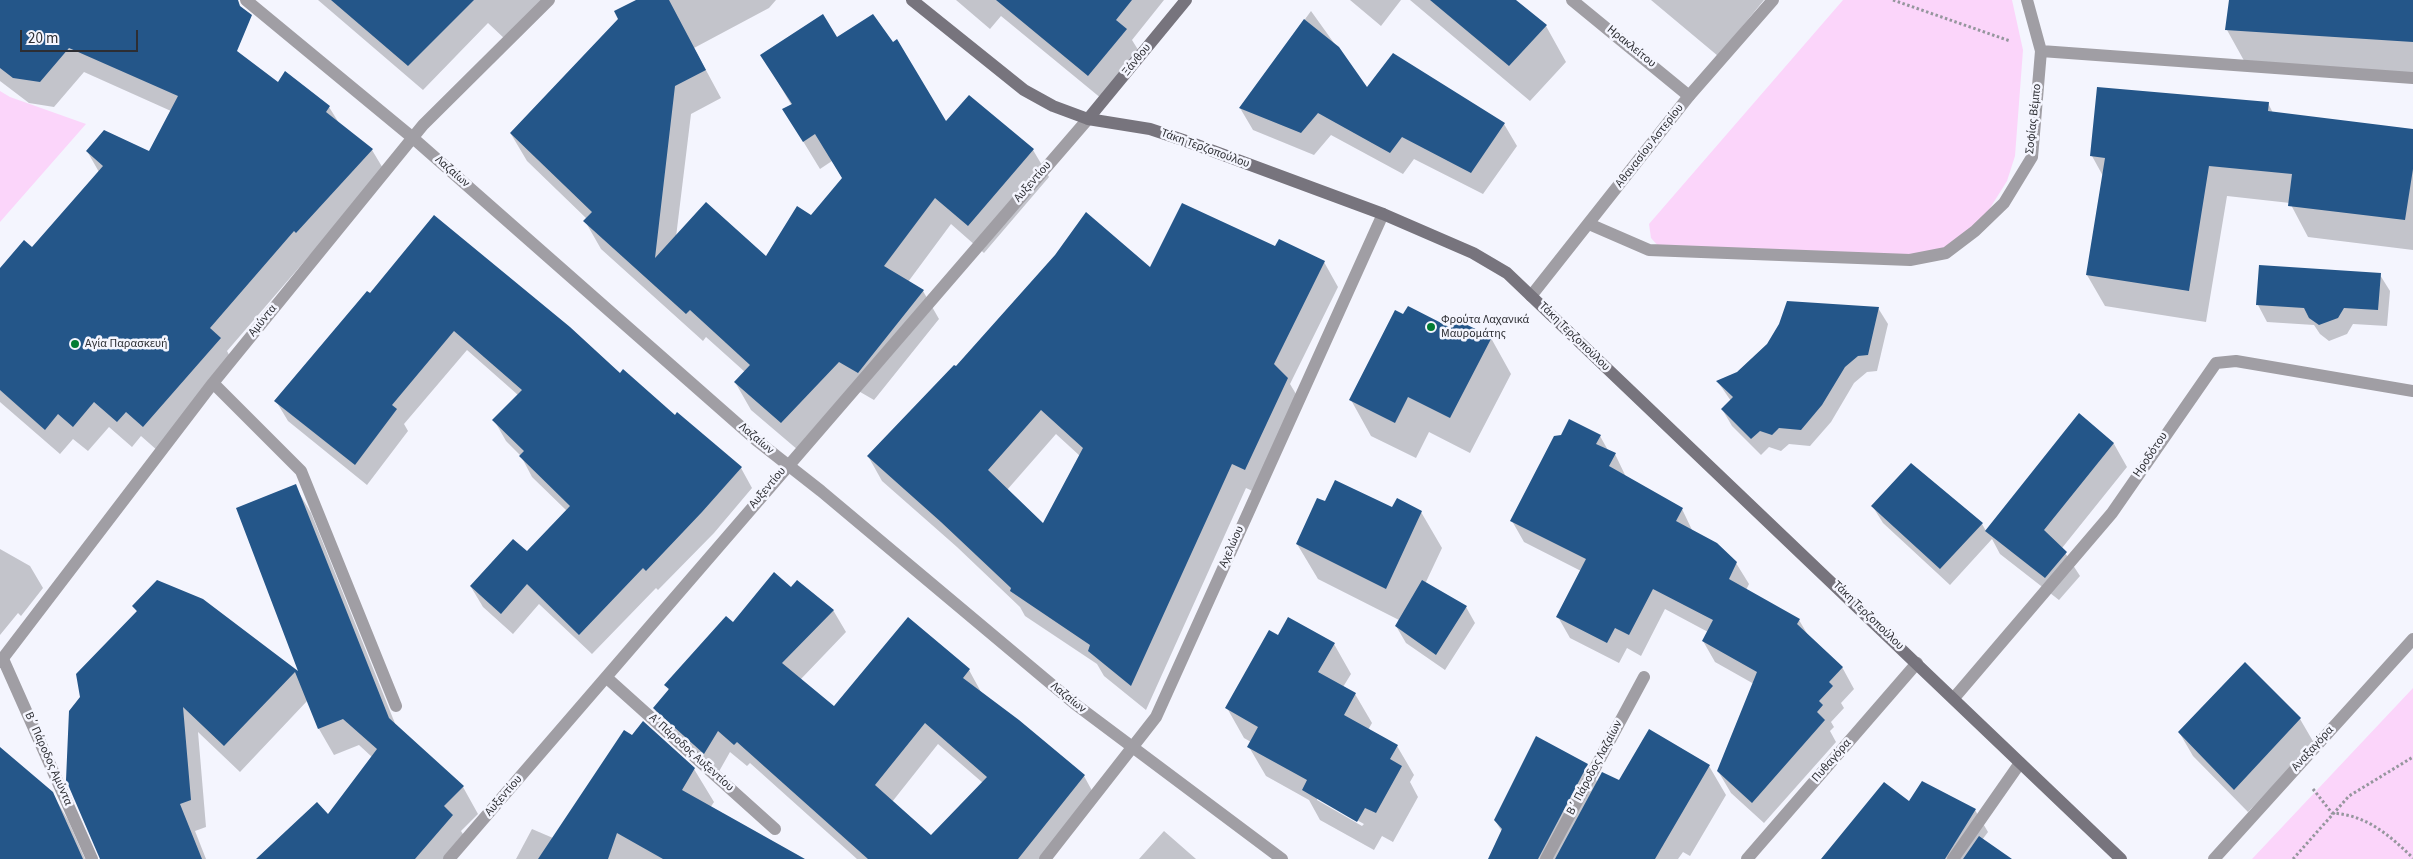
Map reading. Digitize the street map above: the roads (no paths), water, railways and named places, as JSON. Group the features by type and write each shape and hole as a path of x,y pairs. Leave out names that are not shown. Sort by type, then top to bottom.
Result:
{"main road":[{"name":"Τάκη Τερζοπούλου","path":"912,0 1024,90 1052,106 1088,119 1150,129 1383,214 1493,263 1507,273 2121,859"},
{"name":"Ξάνθου","path":"1088,119 1186,0"}],"street":[{"name":"Λαζαίων","path":"246,0 413,138 756,440 1075,704 1282,859"},
{"name":"Αμύντα","path":"1,661 213,383 413,138 442,104 549,0"},
{"name":"Ηρακλείτου","path":"1572,0 1688,96"},
{"name":"Αθανασίου Αστερίου","path":"1531,296 1688,96 1773,0"},
{"name":"Σοφίας Βέμπο","path":"1589,224 1649,250 1910,260 1946,253 1975,231 2004,203 2032,158 2041,52 2027,0"},
{"path":"2041,52 2413,78"},
{"name":"Αυξεντίου","path":"449,859 1088,119"},
{"name":"Αχελώου","path":"1045,859 1133,749 1156,717 1383,214"},
{"name":"Ηροδότου","path":"1954,698 2112,513 2216,363 2236,361 2413,391"},
{"path":"213,383 301,471 396,706"},
{"name":"Αναξαγόρα","path":"2214,859 2413,639"},
{"name":"Β΄ Πάροδος Αμύντα","path":"1,661 92,859"},
{"name":"Πυθαγόρα","path":"1747,859 1917,663"},
{"name":"Β΄ Πάροδος Λαζαίων","path":"1546,859 1644,677"},
{"name":"Αʹ Πάροδος Αυξεντίου","path":"607,678 776,829"},
{"path":"1953,859 2020,763"}],"place":[{"name":"Φρούτα Λαχανικά Μαυρομάτης","path":"1431,327"},
{"name":"Αγία Παρασκευή","path":"75,344"}]}
